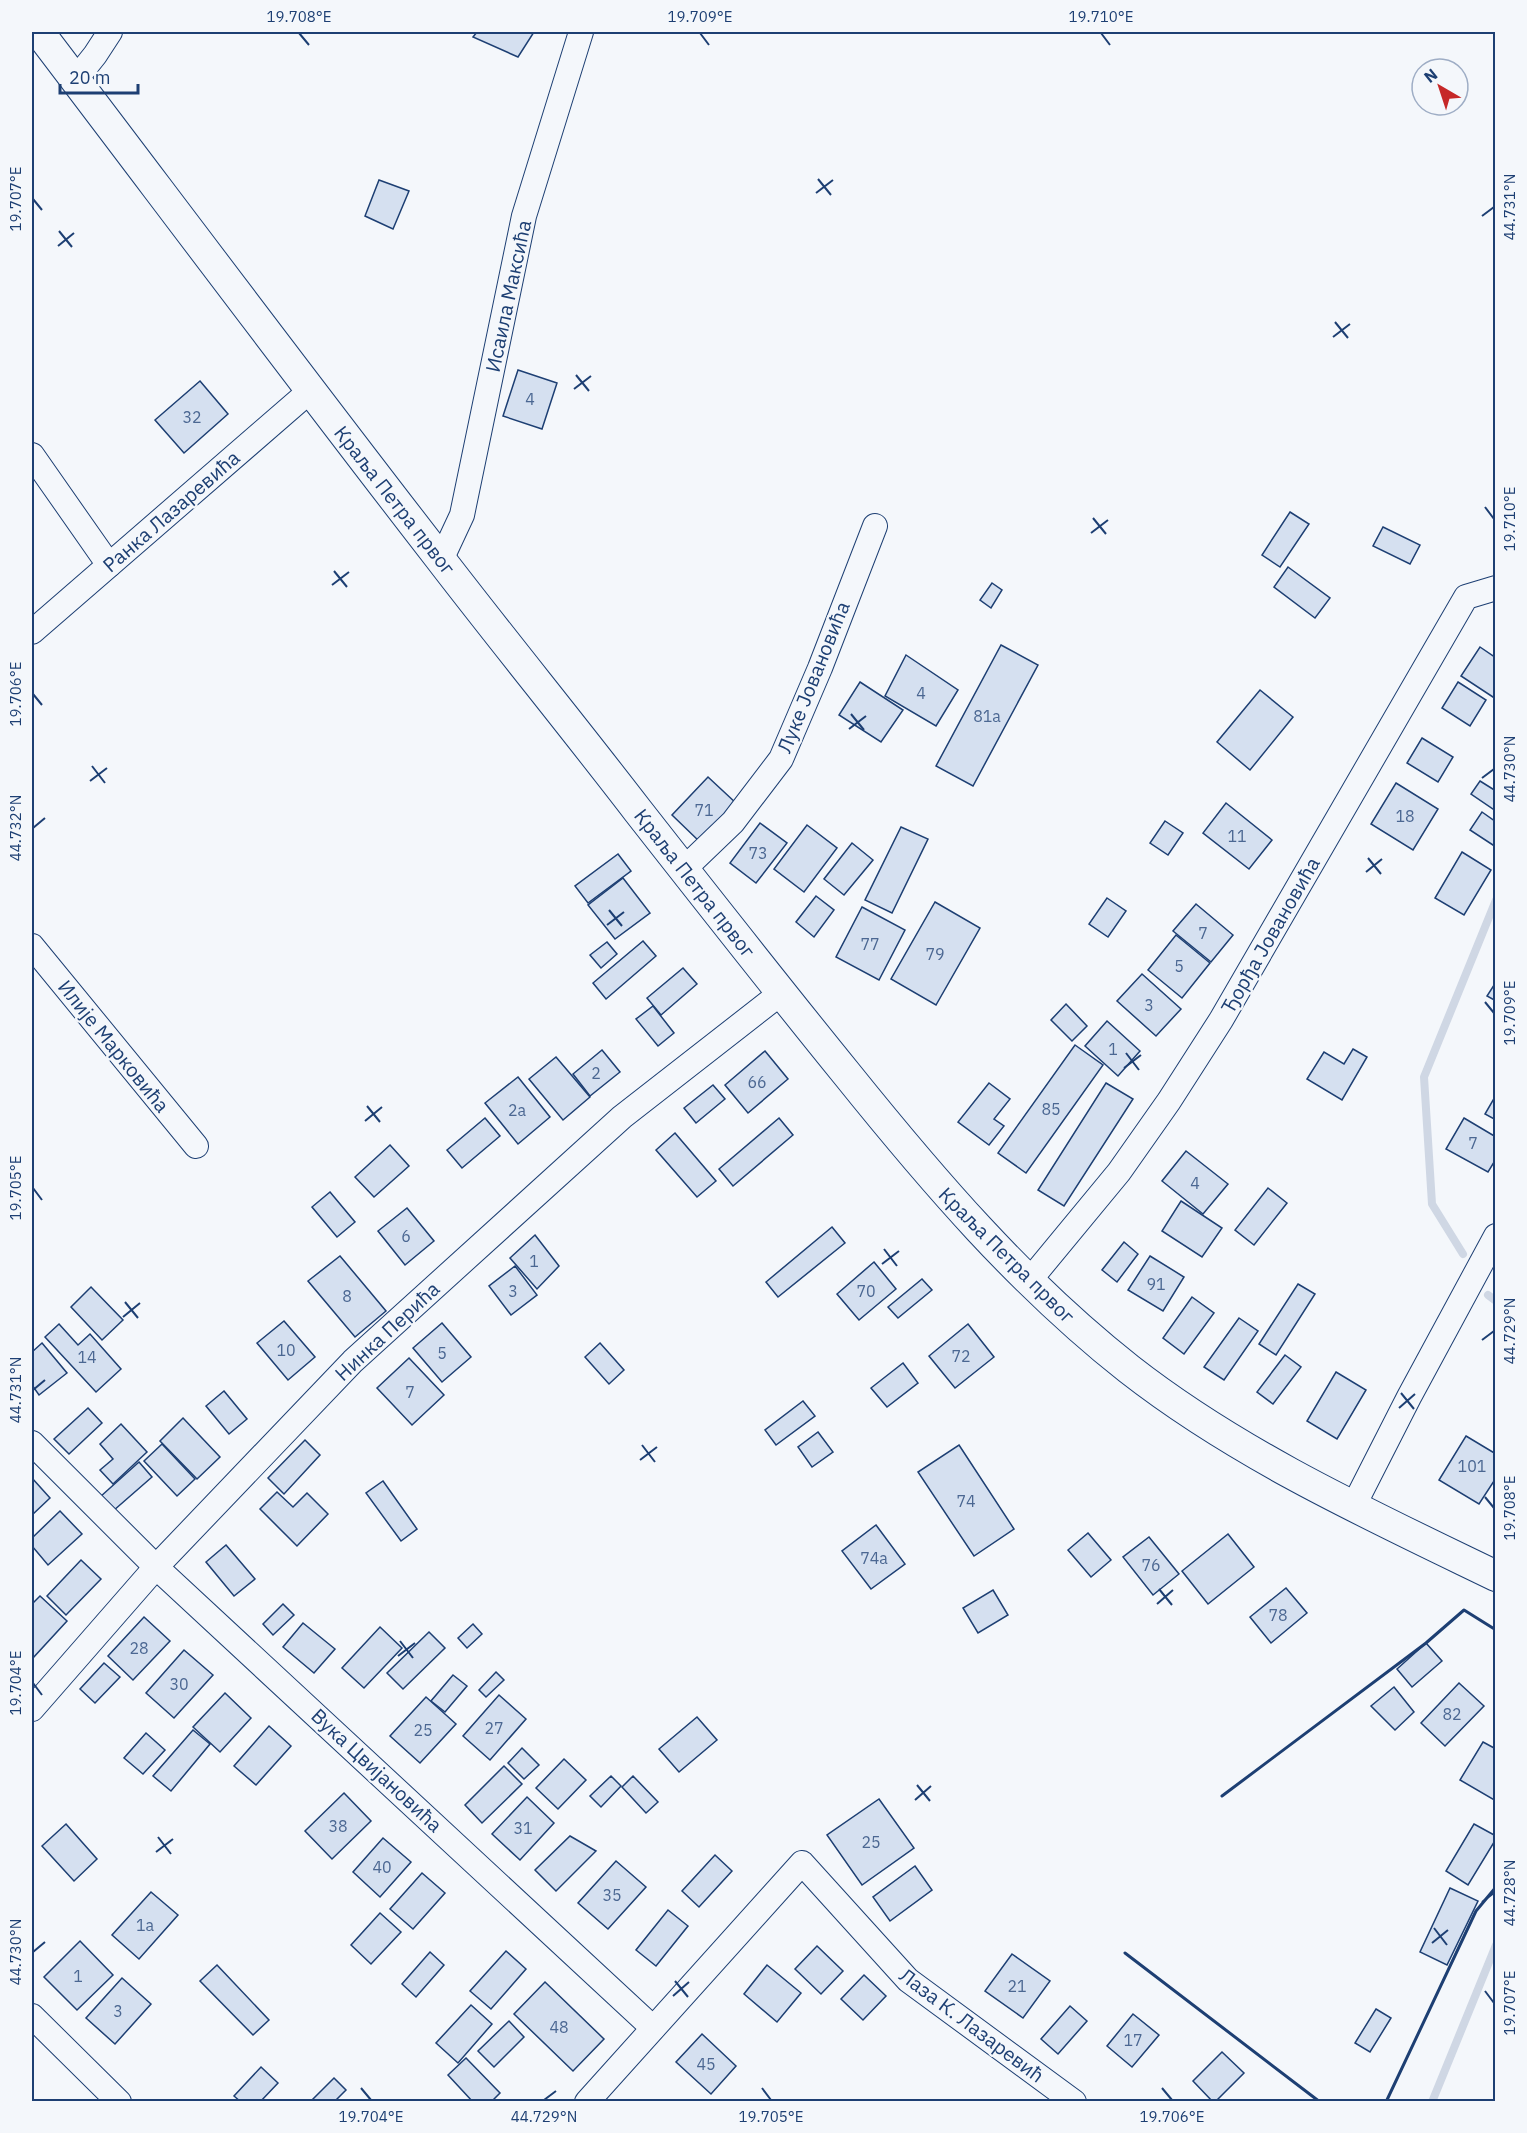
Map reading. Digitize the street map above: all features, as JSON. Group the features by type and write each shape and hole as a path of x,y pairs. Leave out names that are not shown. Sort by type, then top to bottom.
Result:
{"street":[{"name":"Краља Петра првог","path":"39,32 441,560 684,870 918,1162 997,1249 1074,1324 1126,1367 1182,1408 1259,1454 1354,1506 1496,1576"},
{"path":"75,80 110,32"},
{"name":"Исаила Максића","path":"441,560 462,515 524,216 581,32"},
{"name":"Ранка Лазаревића","path":"32,632 311,390"},
{"path":"32,455 109,565"},
{"name":"Луке Јовановића","path":"684,870 733,822 781,759 820,668 875,526"},
{"name":"Ђорђа Јовановића","path":"1029,1281 1119,1172 1169,1101 1221,1020 1466,597 1496,588"},
{"name":"Илије Марковића","path":"32,946 196,1146"},
{"name":"Нинка Перића","path":"32,1709 156,1567 353,1361 622,1117 781,993"},
{"path":"1354,1506 1409,1397 1496,1236"},
{"name":"Вука Цвијановића","path":"32,1443 156,1567 653,2028"},
{"name":"Лаза К. Лазаревић","path":"653,2028 802,1863 908,1980 1074,2102"},
{"path":"32,2016 119,2102"},
{"path":"587,2102 653,2028"}],"building":[{"path":"477,32 534,32 518,57 473,37"},
{"path":"379,180 409,191 393,229 365,216"},
{"path":"518,370 557,383 542,429 503,416"},
{"path":"200,381 228,414 184,453 155,420"},
{"path":"1290,512 1309,524 1280,567 1262,555"},
{"path":"1383,527 1420,545 1410,564 1373,546"},
{"path":"1288,567 1330,598 1315,618 1274,587"},
{"path":"992,583 1002,590 991,608 980,600"},
{"path":"1001,645 1038,665 973,786 936,766"},
{"path":"1480,647 1496,658 1496,699 1461,676"},
{"path":"906,655 958,690 936,726 885,696"},
{"path":"860,682 903,710 881,742 839,715"},
{"path":"1458,682 1486,700 1470,726 1442,708"},
{"path":"1260,690 1293,717 1250,770 1217,742"},
{"path":"1422,738 1453,757 1438,782 1407,763"},
{"path":"708,777 737,804 701,843 672,815"},
{"path":"1480,781 1496,791 1496,811 1471,794"},
{"path":"1396,783 1438,809 1413,850 1371,824"},
{"path":"1226,803 1272,840 1249,869 1203,833"},
{"path":"1482,812 1496,822 1496,847 1470,830"},
{"path":"1165,821 1183,833 1168,855 1150,843"},
{"path":"760,823 787,843 756,883 730,863"},
{"path":"807,825 837,848 804,892 774,869"},
{"path":"901,827 928,839 892,913 865,900"},
{"path":"852,843 873,860 844,895 824,879"},
{"path":"1462,852 1491,870 1464,915 1435,898"},
{"path":"618,854 631,871 588,903 575,886"},
{"path":"623,878 650,913 615,939 588,905"},
{"path":"816,896 834,910 814,937 796,922"},
{"path":"1107,898 1126,911 1108,937 1089,924"},
{"path":"935,902 980,928 936,1005 891,979"},
{"path":"1196,904 1233,935 1211,962 1173,931"},
{"path":"862,907 905,930 879,980 836,957"},
{"path":"1176,935 1210,963 1182,998 1148,970"},
{"path":"643,941 656,956 606,999 593,983"},
{"path":"607,942 617,954 601,968 590,955"},
{"path":"683,968 697,984 661,1015 647,998"},
{"path":"1142,974 1181,1009 1156,1036 1117,1001"},
{"path":"1496,982 1496,1001 1487,996"},
{"path":"1066,1004 1087,1026 1072,1041 1051,1020"},
{"path":"653,1006 674,1033 658,1046 636,1019"},
{"path":"1107,1021 1140,1051 1118,1076 1085,1046"},
{"path":"1075,1045 1103,1065 1026,1173 998,1153"},
{"path":"1353,1049 1367,1057 1342,1100 1307,1079 1324,1052 1344,1064"},
{"path":"602,1050 620,1072 590,1096 573,1074"},
{"path":"765,1051 788,1079 748,1113 725,1085"},
{"path":"556,1057 590,1097 563,1120 529,1079"},
{"path":"518,1077 550,1117 518,1144 485,1103"},
{"path":"989,1083 1010,1099 994,1119 1004,1126 989,1145 958,1122"},
{"path":"1106,1083 1133,1099 1064,1206 1038,1190"},
{"path":"713,1085 725,1099 696,1123 684,1108"},
{"path":"1496,1095 1496,1120 1485,1114"},
{"path":"485,1118 500,1136 462,1168 447,1150"},
{"path":"779,1118 793,1135 733,1186 719,1169"},
{"path":"1464,1118 1496,1137 1496,1159 1488,1172 1446,1149"},
{"path":"675,1133 716,1181 697,1197 656,1150"},
{"path":"390,1145 409,1166 374,1197 355,1177"},
{"path":"1186,1151 1228,1184 1203,1214 1162,1181"},
{"path":"1268,1188 1287,1203 1254,1245 1235,1230"},
{"path":"330,1192 355,1222 337,1237 312,1207"},
{"path":"1181,1201 1222,1228 1202,1257 1162,1231"},
{"path":"407,1208 434,1241 405,1265 378,1231"},
{"path":"832,1227 845,1243 778,1297 766,1282"},
{"path":"535,1235 559,1266 537,1289 510,1258"},
{"path":"1124,1242 1138,1254 1117,1282 1102,1270"},
{"path":"340,1256 386,1311 355,1337 308,1281"},
{"path":"1150,1256 1184,1277 1163,1311 1128,1290"},
{"path":"874,1262 896,1289 859,1320 837,1294"},
{"path":"515,1266 537,1295 511,1315 489,1286"},
{"path":"922,1279 932,1290 898,1318 888,1307"},
{"path":"1298,1284 1315,1294 1276,1355 1259,1344"},
{"path":"91,1287 123,1320 102,1340 71,1307"},
{"path":"1192,1297 1214,1313 1184,1354 1163,1338"},
{"path":"1239,1318 1258,1331 1224,1380 1204,1367"},
{"path":"284,1321 315,1357 288,1380 257,1343"},
{"path":"442,1323 471,1357 442,1382 413,1348"},
{"path":"59,1324 78,1345 90,1334 121,1369 96,1392 45,1337"},
{"path":"968,1324 994,1357 955,1388 929,1356"},
{"path":"42,1343 67,1373 39,1395 32,1385 32,1352"},
{"path":"600,1343 624,1370 609,1384 585,1357"},
{"path":"1285,1355 1301,1367 1273,1404 1257,1392"},
{"path":"409,1358 444,1395 412,1425 377,1388"},
{"path":"903,1363 918,1383 887,1407 871,1388"},
{"path":"1336,1372 1366,1390 1337,1439 1307,1421"},
{"path":"224,1391 247,1419 229,1434 206,1406"},
{"path":"803,1401 815,1416 776,1445 765,1430"},
{"path":"88,1408 102,1423 69,1454 54,1439"},
{"path":"183,1418 220,1457 197,1479 160,1441"},
{"path":"121,1424 147,1452 113,1484 100,1470 113,1459 100,1444"},
{"path":"818,1432 833,1452 812,1467 798,1447"},
{"path":"1466,1436 1496,1454 1496,1478 1479,1504 1439,1480"},
{"path":"305,1440 320,1455 284,1494 268,1478"},
{"path":"162,1444 195,1479 177,1496 144,1461"},
{"path":"959,1445 1014,1529 974,1556 918,1472"},
{"path":"139,1462 152,1477 113,1511 100,1497"},
{"path":"32,1478 50,1498 32,1515"},
{"path":"383,1481 417,1529 401,1541 366,1493"},
{"path":"277,1492 293,1507 307,1493 328,1514 297,1546 260,1509"},
{"path":"60,1511 82,1534 48,1565 32,1546 32,1538"},
{"path":"876,1525 905,1564 871,1589 842,1551"},
{"path":"1088,1533 1111,1560 1091,1577 1068,1550"},
{"path":"1228,1534 1254,1567 1208,1604 1182,1571"},
{"path":"1149,1537 1179,1574 1153,1595 1123,1557"},
{"path":"226,1545 255,1579 234,1596 206,1562"},
{"path":"81,1560 101,1579 66,1615 47,1596"},
{"path":"1286,1588 1307,1613 1271,1643 1250,1617"},
{"path":"993,1590 1008,1615 978,1633 963,1608"},
{"path":"40,1596 67,1621 32,1659 32,1604"},
{"path":"283,1604 294,1615 273,1635 263,1624"},
{"path":"144,1617 170,1641 133,1680 108,1656"},
{"path":"303,1623 335,1649 314,1673 283,1647"},
{"path":"473,1624 482,1634 467,1648 458,1638"},
{"path":"380,1627 402,1648 364,1688 342,1668"},
{"path":"429,1632 445,1648 403,1689 387,1673"},
{"path":"1426,1643 1442,1661 1412,1687 1397,1669"},
{"path":"184,1650 213,1675 174,1718 146,1693"},
{"path":"104,1663 120,1677 95,1703 80,1689"},
{"path":"496,1672 504,1680 486,1697 479,1690"},
{"path":"453,1675 467,1686 445,1712 431,1701"},
{"path":"1459,1683 1484,1706 1445,1746 1421,1723"},
{"path":"1394,1687 1414,1712 1395,1730 1371,1706"},
{"path":"225,1693 251,1718 220,1752 193,1727"},
{"path":"499,1695 526,1719 490,1760 463,1736"},
{"path":"426,1697 456,1724 420,1763 390,1736"},
{"path":"697,1717 717,1740 679,1772 659,1749"},
{"path":"269,1726 291,1746 256,1785 234,1766"},
{"path":"193,1730 210,1744 171,1791 153,1776"},
{"path":"146,1733 165,1750 143,1774 124,1758"},
{"path":"1483,1742 1496,1749 1496,1801 1460,1780"},
{"path":"522,1748 539,1765 524,1779 508,1763"},
{"path":"564,1759 586,1780 558,1809 536,1788"},
{"path":"504,1766 522,1784 482,1823 465,1805"},
{"path":"611,1776 621,1786 601,1807 590,1796"},
{"path":"633,1776 658,1802 646,1813 622,1787"},
{"path":"344,1793 371,1821 332,1859 305,1831"},
{"path":"527,1797 554,1823 520,1860 492,1834"},
{"path":"879,1799 914,1848 862,1885 827,1835"},
{"path":"66,1824 97,1859 74,1881 42,1846"},
{"path":"1474,1824 1496,1836 1496,1839 1468,1885 1446,1871"},
{"path":"570,1836 596,1851 556,1891 535,1870"},
{"path":"383,1838 411,1862 380,1897 353,1872"},
{"path":"715,1855 732,1871 699,1907 682,1891"},
{"path":"616,1861 646,1887 608,1929 578,1903"},
{"path":"915,1866 932,1890 890,1921 873,1897"},
{"path":"422,1873 445,1893 413,1929 390,1909"},
{"path":"1450,1888 1478,1901 1447,1965 1420,1952"},
{"path":"151,1892 178,1915 139,1959 112,1935"},
{"path":"668,1910 688,1926 656,1966 636,1950"},
{"path":"380,1913 401,1932 371,1964 351,1945"},
{"path":"80,1941 113,1975 77,2010 44,1977"},
{"path":"817,1946 843,1971 821,1994 795,1969"},
{"path":"506,1951 526,1969 491,2009 470,1991"},
{"path":"430,1952 444,1965 416,1997 402,1984"},
{"path":"1012,1954 1050,1981 1023,2018 985,1991"},
{"path":"217,1965 269,2020 253,2035 200,1981"},
{"path":"767,1965 801,1993 777,2022 744,1994"},
{"path":"864,1975 886,1996 863,2020 841,1999"},
{"path":"122,1978 151,2004 115,2044 86,2018"},
{"path":"545,1982 604,2039 573,2071 514,2014"},
{"path":"471,2005 492,2024 458,2063 436,2043"},
{"path":"1070,2006 1087,2021 1058,2054 1041,2039"},
{"path":"1376,2009 1391,2018 1370,2052 1355,2043"},
{"path":"1133,2014 1159,2035 1132,2067 1107,2046"},
{"path":"509,2021 524,2037 494,2067 478,2051"},
{"path":"702,2034 736,2066 711,2094 676,2062"},
{"path":"1222,2052 1244,2073 1213,2102 1193,2081"},
{"path":"466,2058 500,2093 491,2102 473,2102 448,2075"},
{"path":"261,2067 278,2083 260,2102 241,2102 234,2096"},
{"path":"334,2078 346,2090 334,2102 310,2102"}],"waterway":[{"path":"1463,1254 1432,1204 1424,1077 1496,900"},
{"path":"1488,1295 1496,1301"},
{"path":"1432,2102 1496,1945"}],"wall":[{"path":"1222,1796 1426,1643 1464,1610 1496,1630"},
{"path":"1386,2102 1476,1911 1496,1887"},
{"path":"1125,1953 1320,2102"}]}
